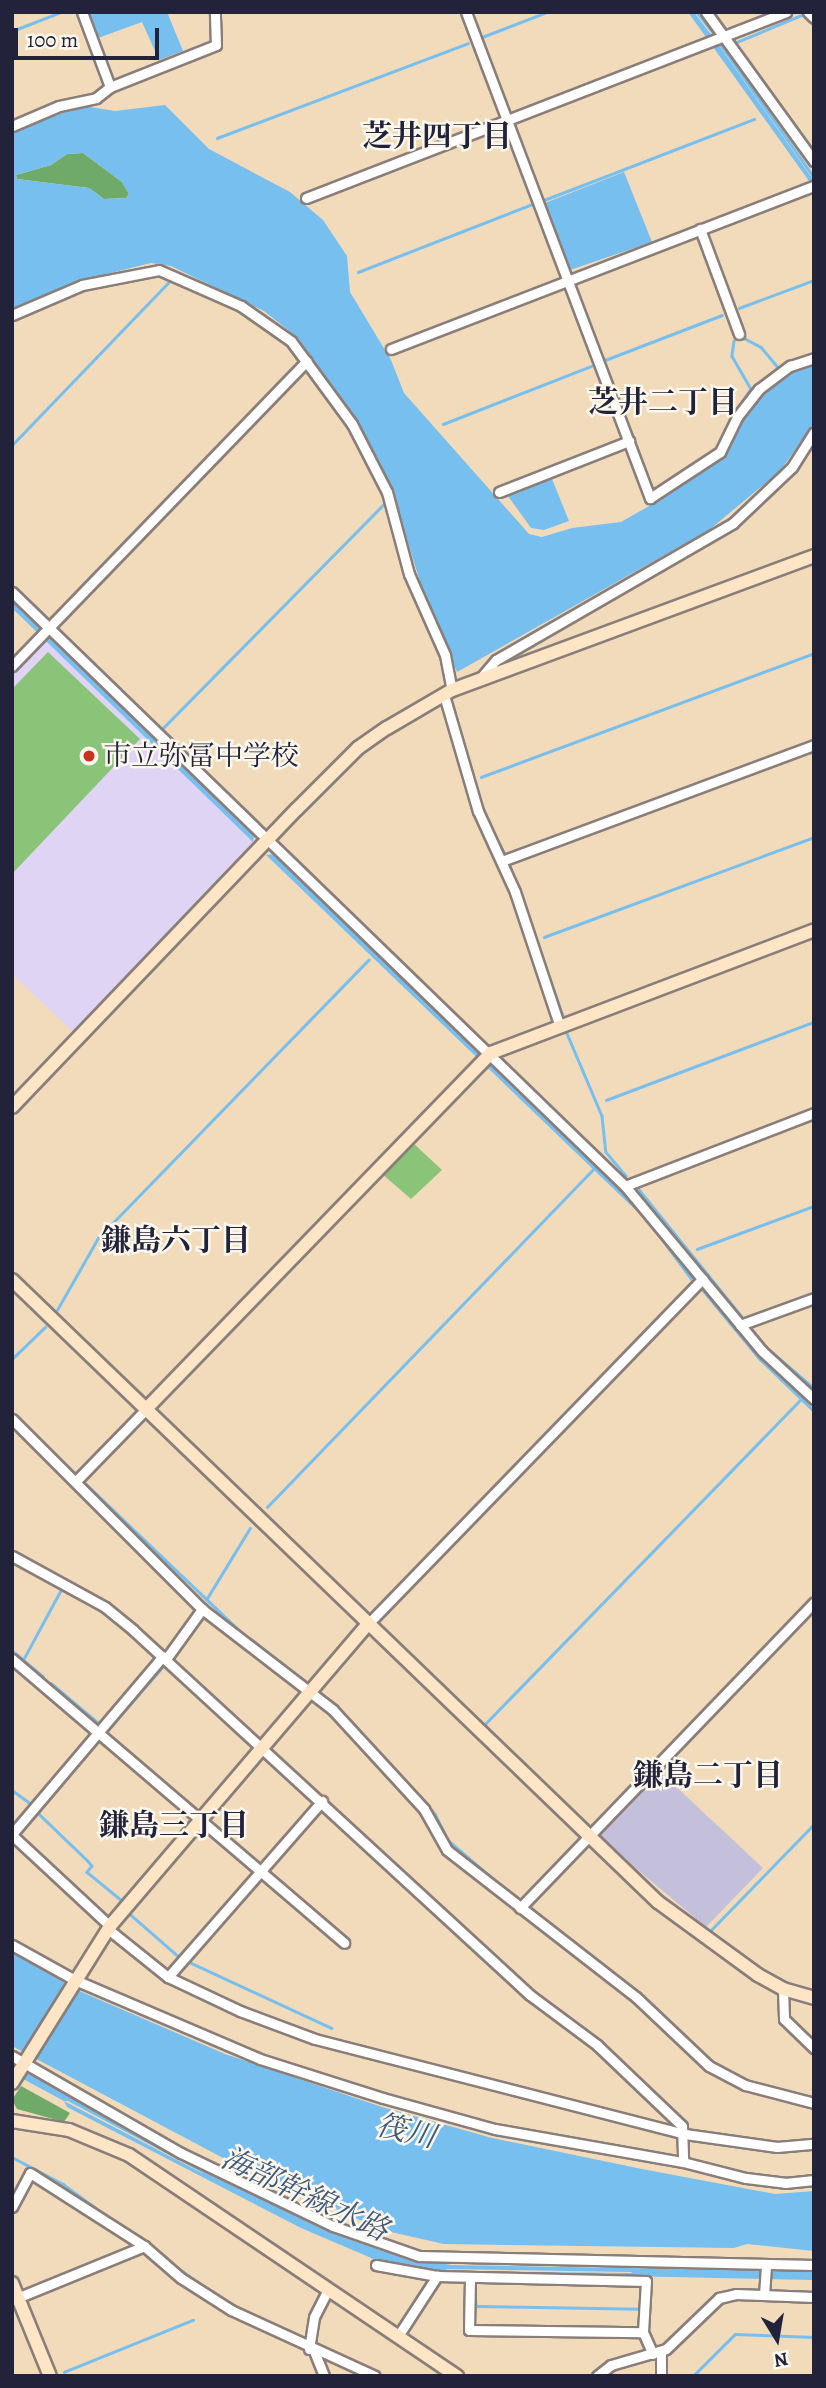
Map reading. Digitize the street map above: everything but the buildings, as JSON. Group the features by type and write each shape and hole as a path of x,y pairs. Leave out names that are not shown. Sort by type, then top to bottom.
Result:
{"street":[{"path":"82,12 110,87"},
{"path":"12,126 59,106 96,98 110,87 216,45 215,12"},
{"path":"466,12 650,498 662,493 720,452 737,417 759,389 790,366 814,358"},
{"path":"706,12 814,161"},
{"path":"306,198 786,12"},
{"path":"808,12 814,18"},
{"path":"391,349 811,188"},
{"path":"699,229 739,334"},
{"path":"12,315 82,285 159,270 272,324 307,361 352,424 387,492 409,574 445,655 449,692 478,811 502,861 559,1024"},
{"path":"12,666 307,361"},
{"path":"478,681 496,660 733,523 792,467 814,432"},
{"path":"499,492 629,441"},
{"path":"12,1107 358,748 449,692 814,556"},
{"path":"12,592 267,841 491,1053 625,1186 740,1325 814,1399"},
{"path":"502,861 814,745"},
{"path":"76,1481 491,1053 559,1024 814,930"},
{"path":"625,1186 814,1113"},
{"path":"19,2073 109,1928 262,1746 367,1625 702,1279"},
{"path":"12,1280 587,1837 658,1902 783,1989 814,1998"},
{"path":"740,1325 814,1298"},
{"path":"12,1419 202,1609 333,1710 424,1809 447,1850 636,1997 709,2066 745,2085 814,2103"},
{"path":"12,1556 105,1607 262,1746 530,1995 615,2062 670,2113 685,2134 684,2162"},
{"path":"520,1908 814,1603"},
{"path":"202,1609 165,1658 12,1835 109,1928 169,1977 240,2011 315,2039 685,2134 777,2147 814,2144"},
{"path":"12,1659 344,1943"},
{"path":"169,1977 321,1801"},
{"path":"12,1945 75,1980 260,2059 383,2098 495,2129 684,2162 764,2181 814,2180"},
{"path":"783,1989 784,2020 813,2046"},
{"path":"12,2056 19,2073 333,2226 409,2253 814,2265"},
{"path":"12,2121 69,2130 129,2155 327,2291 457,2376"},
{"path":"12,2207 30,2173 144,2246 181,2278 231,2310 311,2350 375,2376"},
{"path":"16,2299 144,2246"},
{"path":"376,2265 437,2276 470,2278 646,2281 643,2332 657,2353 661,2376"},
{"path":"764,2295 766,2265"},
{"path":"398,2336 437,2276"},
{"path":"470,2278 469,2330 643,2332"},
{"path":"12,2283 16,2299 50,2376"},
{"path":"324,2376 311,2350 314,2317 327,2291"},
{"path":"597,2376 611,2365 657,2353 719,2298 764,2295 814,2297"}],"shaded area":[{"name":"市立弥冨中学校","path":"44,638 253,842 73,1032 12,974 12,671"},
{"path":"657,1769 763,1868 706,1927 595,1834"}],"green space":[{"path":"83,153 122,182 129,194 126,198 104,199 89,188 17,179 16,175 51,165 67,154"},
{"path":"48,652 140,739 12,874 12,689"},
{"path":"412,1142 442,1170 411,1199 381,1173"},
{"path":"21,2086 70,2113 64,2122 17,2109 12,2100"}],"water":[{"path":"88,12 167,12 183,51 159,60 142,22 98,38"},
{"path":"688,12 694,12 718,44 814,181 814,188"},
{"path":"165,105 209,149 290,192 323,220 347,256 350,292 391,360 404,393 529,534 542,537 572,528 621,522 663,498 725,453 741,419 761,392 791,369 814,362 814,423 780,471 709,530 457,672 423,591 390,485 359,423 297,337 264,311 171,266 151,263 74,282 12,310 12,130 84,106 115,111","holes":["83,153 122,182 129,194 126,198 104,199 89,188 17,179 16,175 51,165 67,154"]},
{"path":"624,172 652,242 570,270 545,203"},
{"path":"552,479 569,521 544,530 531,528 508,496"},
{"path":"12,600 228,807 254,835 253,842 12,608"},
{"path":"274,854 643,1212 696,1277 691,1281 645,1219 266,855"},
{"path":"12,1952 77,1990 225,2054 382,2107 492,2138 642,2169 775,2194 814,2191 814,2251 747,2244 734,2248 444,2244 382,2230 225,2159 12,2046"},
{"path":"12,2065 266,2200 345,2238 398,2256 451,2265 814,2271 814,2280 441,2272 376,2260 301,2228 67,2107 64,2101 12,2073","holes":["64,2101 68,2101 203,2173","446,2269 631,2272 632,2273 449,2271"]}],"waterway":[{"path":"12,31 61,12"},
{"path":"482,37 547,12"},
{"path":"697,12 716,36"},
{"path":"737,42 804,14 814,25"},
{"path":"719,42 814,177"},
{"path":"217,138 468,43"},
{"path":"544,200 754,119"},
{"path":"358,272 530,205"},
{"path":"12,445 171,280"},
{"path":"739,308 814,280"},
{"path":"605,360 722,315"},
{"path":"744,338 761,347 778,367"},
{"path":"734,341 732,356 751,389 734,414"},
{"path":"443,424 591,366"},
{"path":"162,729 385,503"},
{"path":"481,777 814,653"},
{"path":"453,705 472,774"},
{"path":"485,817 505,854"},
{"path":"544,937 814,837"},
{"path":"510,866 519,891"},
{"path":"525,907 563,1016"},
{"path":"57,1310 98,1238 368,960"},
{"path":"606,1100 814,1022"},
{"path":"566,1031 602,1116 606,1152 626,1176"},
{"path":"267,1507 595,1167"},
{"path":"637,1187 743,1318"},
{"path":"697,1249 814,1206"},
{"path":"702,1289 759,1358 814,1411"},
{"path":"12,1359 45,1327"},
{"path":"751,1328 766,1347 814,1388"},
{"path":"486,1723 802,1398"},
{"path":"12,1413 76,1474"},
{"path":"86,1484 243,1634"},
{"path":"206,1600 250,1528"},
{"path":"23,1660 62,1588"},
{"path":"251,1639 306,1682"},
{"path":"14,1652 43,1676"},
{"path":"107,1731 164,1665 202,1699"},
{"path":"51,1683 101,1725"},
{"path":"322,1694 435,1814 449,1841 518,1900"},
{"path":"99,1741 38,1813 88,1861 92,1866 87,1872 120,1899"},
{"path":"263,1756 315,1803"},
{"path":"12,1790 33,1805"},
{"path":"711,1930 814,1824"},
{"path":"531,1908 597,1961"},
{"path":"131,1915 177,1955"},
{"path":"189,1962 332,2028"},
{"path":"653,2007 712,2061 749,2082"},
{"path":"793,2093 814,2098"},
{"path":"12,2157 63,2184 218,2297"},
{"path":"475,2288 476,2306 640,2309"},
{"path":"64,2372 193,2320"},
{"path":"693,2376 735,2334 814,2337"},
{"path":"320,2345 382,2376"}],"place":[{"name":"市立弥冨中学校","path":"89,756"}],"district":[{"name":"芝井四丁目","path":"437,136"},
{"name":"芝井二丁目","path":"663,402"},
{"name":"鎌島六丁目","path":"176,1240"},
{"name":"鎌島二丁目","path":"708,1775"},
{"name":"鎌島三丁目","path":"174,1825"}],"water label":[{"name":"筏川","path":"406,2131"},
{"name":"海部幹線水路","path":"305,2194"}]}
